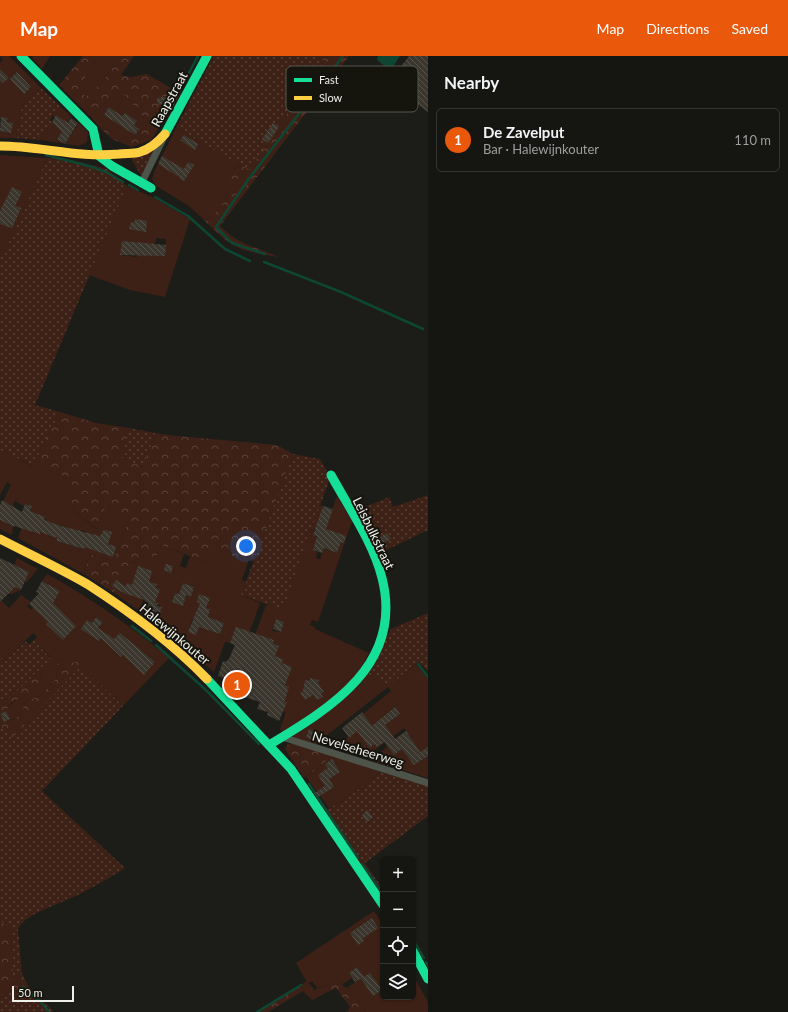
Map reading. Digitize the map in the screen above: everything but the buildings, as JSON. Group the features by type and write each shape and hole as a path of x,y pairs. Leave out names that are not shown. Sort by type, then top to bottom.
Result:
{"street":[{"path":"21,56 93,129 99,156 112,166 151,188"},
{"name":"Raapstraat","path":"0,146 23,146 72,154 99,156 140,152 153,145 165,135 207,56"},
{"path":"142,182 165,135"},
{"name":"Leisbulkstraat","path":"269,745 336,702 355,683 366,669 382,635 386,619 385,591 377,564 331,475"},
{"name":"Halewijnkouter","path":"0,539 86,584 125,610 165,641 205,676 291,769 380,901"},
{"name":"Nevelseheerweg","path":"282,737 428,783"},
{"path":"416,956 428,978"}],"green space":[{"path":"0,56 9,56 41,88 22,106 16,138 0,138 0,131 11,133 7,118 1,117 0,120 0,80 3,83 9,78 0,78 0,63 3,59","holes":["17,72 31,87 24,93 10,79"]},
{"path":"33,56 50,56 42,69 32,58"},
{"path":"83,56 99,56 78,89 101,83 120,56 134,56 121,75 131,77 147,74 181,94 151,140 132,147 112,139 101,129 103,126 112,132 135,135 143,118 125,95 110,99 90,116 59,85"},
{"path":"99,56 120,56 101,83 86,97 78,89"},
{"path":"214,56 316,56 327,62 324,66 286,66 286,112 289,112 273,133 250,171 176,128"},
{"path":"316,56 349,56 341,66 323,66 326,62"},
{"path":"41,88 62,108 55,117 52,116 50,120 52,122 40,140 16,138 22,106"},
{"path":"125,95 144,118 139,129 134,125 137,121 125,113 122,116 109,107 104,115 135,135 123,139 103,126 101,129 90,116 110,99"},
{"path":"62,108 71,116 67,124 56,115"},
{"path":"289,112 307,112 220,226 241,242 279,257 244,250 228,242 202,218 224,181 224,172 242,166 250,170 273,133"},
{"path":"52,122 62,132 57,139 65,144 40,140"},
{"path":"79,123 88,132 87,142 79,146 65,144"},
{"path":"176,128 242,166 224,172 224,181 230,189 222,205 211,218 205,214 202,218 189,206 156,186 152,179"},
{"path":"154,150 141,175 131,159"},
{"path":"0,155 47,158 4,254 0,253"},
{"path":"47,158 71,160 107,169 127,186 35,405 60,412 33,466 0,450 0,253 4,253"},
{"path":"127,186 154,198 190,219 165,297 130,290 89,275","holes":["156,238 166,239 165,256 137,253 137,257 121,255 122,241 155,245"]},
{"path":"60,412 96,423 129,428 121,457 143,467 155,433 277,445 293,454 254,561 211,552 208,563 161,545 156,557 134,561 120,583 116,581 113,586 117,588 114,593 84,574 90,554 113,561 130,516 98,529 74,510 70,498 71,480 34,463"},
{"path":"129,428 155,433 144,467 120,457"},
{"path":"0,450 32,466 34,463 71,480 70,498 74,510 83,519 97,529 105,508 130,516 113,561 90,554 84,574 18,538 27,513 30,513 32,506 25,504 24,506 15,501 12,506 3,502 11,484 7,482 0,495","holes":["45,517 47,534 25,529","61,525 80,533 81,530 89,533 84,549 57,541"]},
{"path":"293,454 320,459 330,478 283,610 241,595"},
{"path":"428,495 428,530 378,554 356,511 389,497 393,507"},
{"path":"337,496 352,521 318,622 312,620 310,625 315,627 315,629 369,653 361,667 343,690 309,716 283,732 280,729 286,712 282,711 286,704 280,701 286,684 278,674 283,659 275,656 279,645 273,643 247,658 233,636 230,643 225,642 214,672 160,626 114,593 125,572 130,566 141,558 148,556 156,557 161,545 184,554 180,566 186,568 190,556 208,563 211,552 249,559 242,580 246,582 241,595 260,603 243,650 251,646 266,605 283,609 320,505 323,506 318,521 319,529 314,529 313,534 317,536 313,550 317,552 316,558 320,559 326,542 322,540","holes":["332,531 341,542 337,553 325,549","149,582 156,584 155,588 160,589 155,603 162,607 155,613 140,610","183,583 194,587 191,597 186,595 183,605 172,602 175,593 179,594","210,598 206,608 210,609 208,617 224,623 220,634 203,628 200,623 188,632 192,620 194,620","276,619 284,622 281,632 272,631","310,678 319,680 318,684 324,692 321,694 322,697 317,700 313,694 305,700 300,693 304,691"]},
{"path":"0,520 13,527 12,535 0,529"},
{"path":"17,558 38,569 27,582 25,582 29,572 19,567 11,585 21,590 8,594 7,583"},
{"path":"47,574 79,593 125,624 169,658 123,706 81,666 81,660 73,663 65,658 58,661 56,678 40,696 26,701 20,714 14,720 10,719 6,711 13,703 33,690 42,682 40,669 51,658 34,640 37,637 33,633 5,661 0,656 0,599 9,608 21,595 31,602 27,606 31,610 45,596 54,601 60,591 42,581","holes":["96,617 103,622 98,629 105,633 99,641 86,632","126,637 133,644 121,657 109,645","141,650 155,662 144,674 130,662"]},
{"path":"428,613 428,671 418,662 389,686 366,673 391,629"},
{"path":"34,640 51,659 0,707 0,656 5,661 26,641 30,644"},
{"path":"65,658 81,660 81,666 12,738 0,725 0,714 4,722 10,719 14,720 20,714 26,701 40,696 56,678 57,661"},
{"path":"416,664 428,679 428,747 421,754 418,749 419,762 428,756 428,778 375,762 379,754 387,746 394,755 413,741 404,728 364,758 333,748 369,722 363,714 391,691 388,687 316,744 293,737 295,733 366,673 389,686","holes":["395,707 400,714 390,721 386,714","309,730 321,734 317,742 306,737"]},
{"path":"81,666 123,706 42,791 125,868 76,896 28,918 18,929 22,974 13,977 11,930 0,920 0,725 12,737"},
{"path":"40,669 42,682 35,691 11,703 6,711 0,714 0,707"},
{"path":"288,744 294,744 333,756 304,778 285,749"},
{"path":"333,756 381,772 344,800 329,808 306,777"},
{"path":"381,772 428,786 428,816 365,863 380,885 380,894 324,811 344,800"},
{"path":"374,911 380,920 380,1000 416,1000 416,980 428,1002 428,1012 366,1012 348,987 363,977 358,967 349,973 352,978 343,984 339,982 317,988 312,981 308,984 296,963"},
{"path":"0,920 11,930 13,977 22,974 29,987 0,995"},
{"path":"307,981 314,990 339,981 346,988 348,987 366,1012 347,1012 350,1007 336,988 312,1000 303,991 268,1012 257,1012"},
{"path":"29,987 54,1012 0,1012 0,995"}],"shaded area":[{"path":"378,56 400,56 394,66 384,66 377,60"}],"waterway":[{"path":"173,103 198,56"},
{"path":"335,66 343,56"},
{"path":"265,254 232,243 216,227 248,180 300,112"},
{"path":"46,155 89,166 106,172 123,182"},
{"path":"129,185 138,190"},
{"path":"155,197 188,216 225,249 250,261"},
{"path":"264,262 341,292 423,329"},
{"path":"132,626 151,641"},
{"path":"156,645 208,692 259,744"},
{"path":"418,664 428,677"},
{"path":"309,784 358,858"},
{"path":"362,864 380,890"},
{"path":"416,945 424,958"},
{"path":"257,1012 301,985"},
{"path":"23,987 42,1003 49,1012"}],"traffic: fast":[{"path":"21,56 93,129 99,156"},
{"path":"165,134 207,56"},
{"path":"99,156 112,166 151,188"},
{"path":"269,745 293,731 338,699 357,680 372,659 382,635 386,608 382,578 378,565 367,538 331,475"},
{"path":"207,679 291,769 380,901"},
{"path":"416,957 428,979"}],"traffic: slow":[{"path":"0,146 104,155 133,153 147,149 165,134"},
{"path":"0,539 76,578 103,594 165,640 207,679"}],"place":[{"name":"De Zavelput","path":"237,685"}]}
